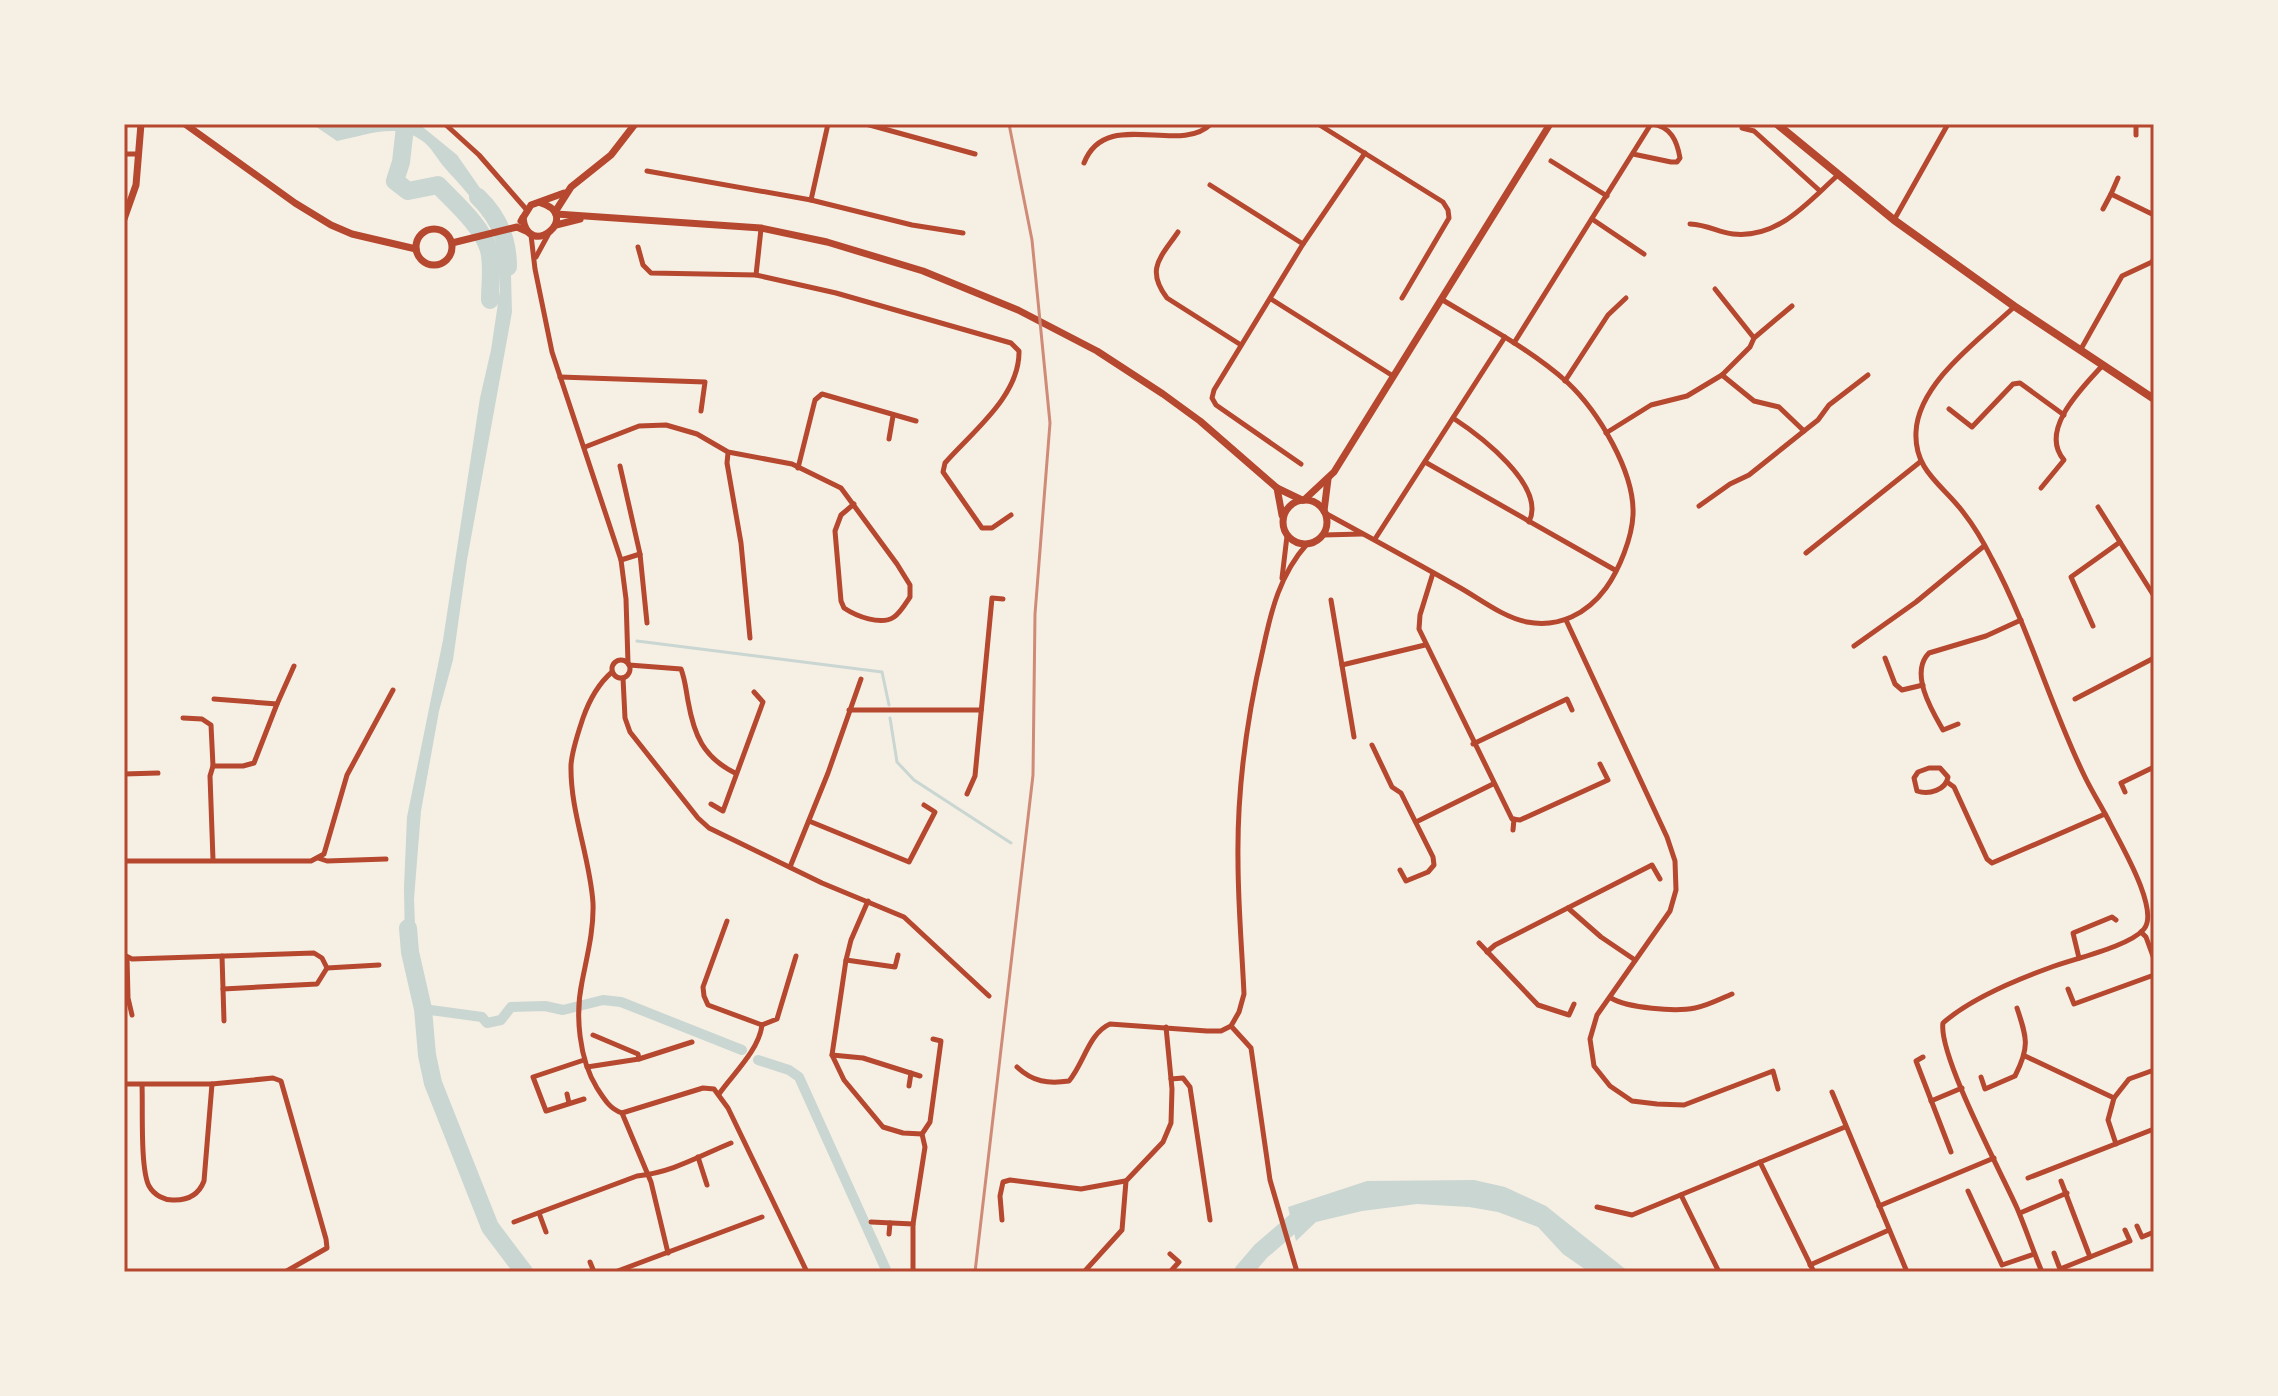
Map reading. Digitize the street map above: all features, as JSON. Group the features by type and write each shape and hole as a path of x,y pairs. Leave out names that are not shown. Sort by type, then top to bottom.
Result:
{"main road":[{"path":"1777,124 1894,220 2014,306 2154,399"}],"street":[{"path":"124,219 136,185 141,124"},
{"path":"185,124 331,225 364,238 416,249"},
{"path":"445,124 479,155 526,209"},
{"path":"517,227 526,209 565,193 611,155 635,124"},
{"path":"811,200 828,124"},
{"path":"866,124 975,154"},
{"path":"1084,163 1088,152 1106,139 1140,133 1189,136 1211,124"},
{"path":"1318,124 1443,202 1448,210 1449,218 1402,298"},
{"path":"1283,517 1292,504 1303,500 1328,479 1550,124"},
{"path":"1514,343 1651,124 1660,125 1677,139 1680,158 1677,162 1671,162 1633,154"},
{"path":"1894,220 1948,124"},
{"path":"2136,124 2136,135"},
{"path":"1742,128 1754,131 1820,191"},
{"path":"1301,464 1216,405 1212,398 1303,244 1365,153"},
{"path":"124,154 137,154"},
{"path":"1551,161 1607,196"},
{"path":"647,171 811,200 912,225 963,233"},
{"path":"1690,224 1708,225 1730,234 1767,232 1793,216 1839,174"},
{"path":"2103,209 2118,178"},
{"path":"1210,185 1303,244"},
{"path":"555,213 565,193"},
{"path":"2111,194 2154,215"},
{"path":"541,203 551,207 556,225"},
{"path":"555,213 761,228 816,239 923,271 975,291 1097,351 1163,394 1200,421 1277,488 1316,503 1324,512 1514,618 1543,623 1566,620 1591,605 1608,586 1626,545 1633,515 1629,480 1606,433 1565,381 1505,337 1440,298"},
{"path":"535,258 556,225 586,217"},
{"path":"523,218 535,258 544,315 560,377 621,560 629,666 623,678 625,718 630,732 709,828 904,917 989,996"},
{"path":"1592,219 1644,254"},
{"path":"455,241 451,254 439,265 424,262 416,249 419,237 428,230 440,230 455,241 517,227 538,236 548,235"},
{"path":"756,275 761,228"},
{"path":"1178,232 1157,264 1155,278 1158,287 1167,298 1241,345"},
{"path":"638,247 643,265 651,273 756,275 896,309 1011,343 1019,351 1014,379 1004,396 945,463 943,472 982,528 992,528 1011,515"},
{"path":"2081,349 2122,276 2152,262 2154,258"},
{"path":"1715,289 1754,338"},
{"path":"1565,381 1608,315 1626,298"},
{"path":"1271,299 1393,376"},
{"path":"1606,433 1651,405 1687,396 1722,375 1750,347 1754,338 1792,306"},
{"path":"2014,306 1936,383 1924,401 1916,433 1920,462 1964,513 1984,546 2021,620 2084,775 2143,892 2148,914 2146,926 2141,932 2120,944 2019,980 1943,1023 1941,1035 1962,1088 2019,1213 2042,1272"},
{"path":"1375,539 1505,337"},
{"path":"2041,488 2064,460 2057,452 2056,436 2067,406 2103,365"},
{"path":"1722,375 1754,401 1779,407 1804,431"},
{"path":"1699,506 1749,475 1868,375"},
{"path":"560,377 705,382 701,411"},
{"path":"1949,409 1972,427 2013,384 2020,383 2064,415"},
{"path":"798,468 815,400 822,394 916,421"},
{"path":"889,439 893,416"},
{"path":"1453,418 1479,435 1521,482 1532,500 1529,522"},
{"path":"585,447 639,426 666,425 697,434 728,452 792,464 841,488 854,504 910,585 910,597 895,617 884,620 867,618 851,613 841,601 835,531 841,515 854,504"},
{"path":"728,452 750,638"},
{"path":"1425,462 1615,570"},
{"path":"1806,553 1920,462"},
{"path":"620,466 640,554 647,623"},
{"path":"1323,535 1327,524 1324,512 1328,479"},
{"path":"1277,488 1282,526 1287,536 1296,543 1307,544"},
{"path":"2098,507 2154,596"},
{"path":"1281,583 1292,561 1307,544 1323,535 1363,534"},
{"path":"1017,1067 1030,1079 1053,1083 1069,1081 1077,1072 1099,1029 1110,1024 1221,1031 1231,1026 1239,1012 1244,994 1237,858 1243,767 1256,679 1281,583 1287,536"},
{"path":"2093,626 2071,577 2120,542"},
{"path":"1854,646 1916,602 1984,546"},
{"path":"621,560 640,554"},
{"path":"1433,573 1420,615 1419,629 1508,814 1520,820 1608,780 1600,764"},
{"path":"967,794 975,776 992,598 1003,599"},
{"path":"1331,600 1354,737"},
{"path":"1566,620 1667,837 1675,861 1676,890 1670,911 1597,1015 1590,1039 1594,1066 1610,1086 1632,1101 1684,1105 1773,1071 1778,1089"},
{"path":"1958,724 1943,730 1923,685 1921,666 1929,653 1966,643 2021,620"},
{"path":"628,643 613,664 612,672 590,701 572,757 573,799 589,868 593,906 579,1011 584,1060 606,1102 613,1110 622,1113 703,1088 714,1089 749,1150 807,1272"},
{"path":"1342,665 1425,645"},
{"path":"1885,658 1895,684 1902,690 1923,685"},
{"path":"2075,699 2154,658"},
{"path":"618,660 629,666 681,669 696,733 718,765 735,773"},
{"path":"213,766 254,763 294,666"},
{"path":"612,672 616,677 623,678"},
{"path":"790,867 861,679"},
{"path":"124,861 311,861 324,854 347,775 393,690"},
{"path":"711,804 723,811 763,702 754,692"},
{"path":"214,699 277,704"},
{"path":"1473,744 1567,699 1572,710"},
{"path":"849,710 981,710"},
{"path":"183,718 202,719 211,725 213,860"},
{"path":"1372,745 1392,787 1401,793 1416,822 1434,865 1428,872 1406,881 1400,870"},
{"path":"1940,768 1948,777 1947,782 1944,787 1922,793 1917,791 1914,778 1918,772 1940,768"},
{"path":"2125,792 2121,783 2154,768"},
{"path":"124,774 158,773"},
{"path":"1947,782 1954,787 1987,859 1992,863 2105,814"},
{"path":"1416,822 1493,784"},
{"path":"809,821 909,862 935,812 924,805"},
{"path":"1513,830 1514,819"},
{"path":"317,858 327,861 386,859"},
{"path":"1487,952 1652,865 1660,879"},
{"path":"868,901 846,960 832,1055 844,1080 883,1127 922,1134"},
{"path":"1568,908 1601,937 1635,960"},
{"path":"2079,958 2073,933 2112,917 2116,920"},
{"path":"727,921 703,987 708,1005 762,1025 777,1019 796,956"},
{"path":"2141,932 2154,959"},
{"path":"1479,943 1538,1005 1569,1015 1574,1004"},
{"path":"132,1015 125,956 314,953 322,958 327,968"},
{"path":"846,960 895,967 898,955"},
{"path":"222,956 224,1021"},
{"path":"327,968 379,965"},
{"path":"223,989 317,984 327,968"},
{"path":"2068,989 2074,1004 2154,975"},
{"path":"1611,998 1645,1007 1682,1009 1696,1008 1732,994"},
{"path":"1981,1077 1985,1089 2015,1076 2025,1056 2027,1037 2017,1008"},
{"path":"719,1094 752,1049 762,1025"},
{"path":"1231,1026 1251,1048 1270,1180 1297,1272"},
{"path":"1002,1220 1000,1196 1003,1182 1010,1180 1081,1189 1126,1181 1163,1142 1171,1123 1166,1027"},
{"path":"593,1035 638,1054 639,1059"},
{"path":"913,1272 913,1224 925,1147 922,1134 930,1122 941,1041 933,1039"},
{"path":"587,1067 639,1059 692,1042"},
{"path":"832,1055 863,1058 920,1076"},
{"path":"2025,1056 2114,1098"},
{"path":"1923,1057 1916,1061 1951,1152"},
{"path":"584,1060 533,1077 546,1111 584,1099"},
{"path":"2116,1144 2108,1120 2114,1098 2129,1079 2154,1070"},
{"path":"909,1086 911,1073"},
{"path":"124,1084 212,1084 273,1078 281,1081 327,1248 285,1272"},
{"path":"1171,1079 1183,1078 1190,1087 1210,1220"},
{"path":"142,1085 147,1180 157,1195 169,1200 181,1200 191,1198 204,1181 212,1084"},
{"path":"1931,1101 1962,1088"},
{"path":"1832,1092 1907,1272"},
{"path":"567,1094 569,1103"},
{"path":"622,1113 648,1175 668,1253"},
{"path":"1597,1207 1632,1215 1845,1127"},
{"path":"2028,1178 2154,1129"},
{"path":"514,1222 637,1176 656,1175 731,1143"},
{"path":"698,1157 707,1185"},
{"path":"1879,1206 1994,1158"},
{"path":"1760,1162 1814,1272"},
{"path":"1084,1272 1122,1230 1126,1181"},
{"path":"2061,1181 2090,1257"},
{"path":"1968,1191 2002,1265 2034,1254"},
{"path":"2019,1213 2067,1193"},
{"path":"1681,1195 1719,1272"},
{"path":"539,1213 546,1232"},
{"path":"615,1272 762,1217"},
{"path":"871,1222 913,1224"},
{"path":"889,1234 890,1223"},
{"path":"2137,1226 2142,1237 2154,1232"},
{"path":"1810,1265 1889,1230"},
{"path":"2054,1253 2060,1269 2130,1241 2125,1230"},
{"path":"1170,1254 1179,1262 1170,1272"},
{"path":"590,1262 594,1272"}],"shaded area":[{"path":"312,124 419,124 457,155 498,214 483,217 431,149 411,135 391,131 337,141"},
{"path":"510,241 512,312 467,560 453,660 439,711 421,811 414,899 416,952 405,953 407,817 443,640 480,398 491,350 500,290 499,244"},
{"path":"1474,1180 1505,1187 1546,1206 1629,1272 1589,1272 1563,1254 1538,1227 1498,1212 1469,1207 1417,1204 1362,1211 1316,1222 1296,1241 1288,1207 1367,1181"}],"waterway":[{"path":"405,127 401,162 395,181 408,191 438,185 474,224 489,250 490,300"},
{"path":"478,197 500,229 508,267"},
{"path":"637,641 882,672 889,705"},
{"path":"890,718 897,762 914,780 1011,843"},
{"path":"408,928 433,1083 490,1227 524,1272"},
{"path":"423,1009 482,1017 487,1023 501,1020 511,1007 545,1006 563,1010 603,1000 621,1002 742,1050"},
{"path":"758,1060 789,1070 799,1077 887,1272"},
{"path":"1243,1272 1261,1251 1303,1215 1311,1212"}],"railway":[{"path":"975,1272 1033,775 1035,614 1050,423 1032,240 1009,124"}]}
